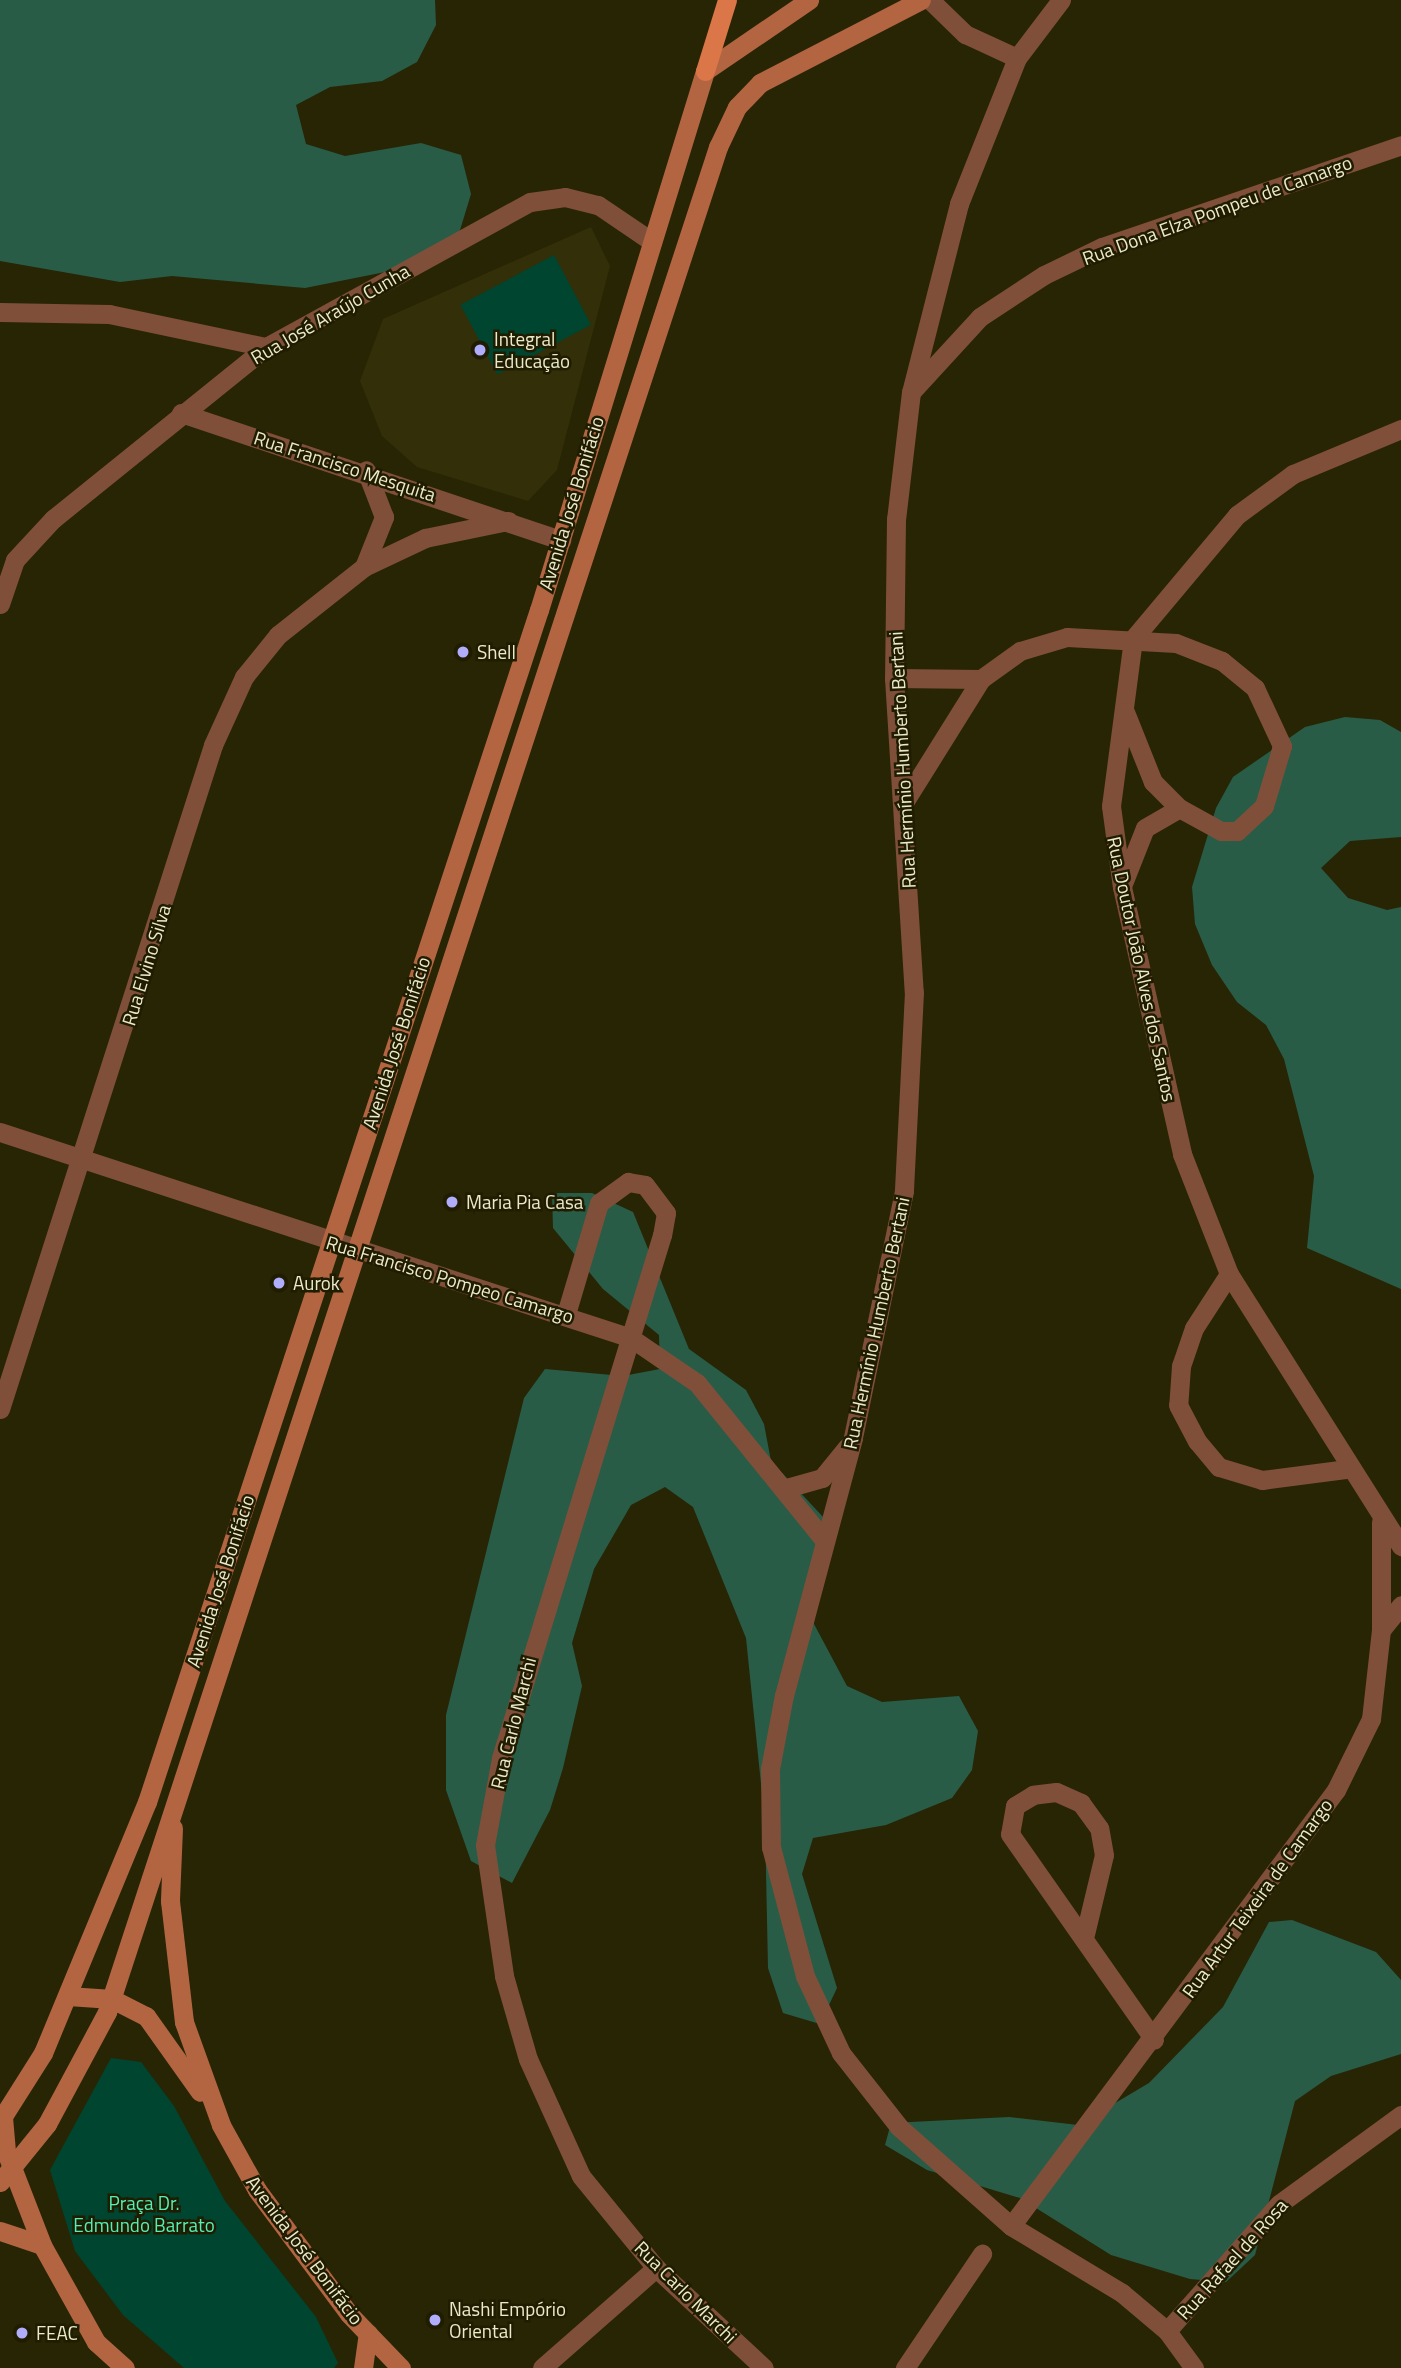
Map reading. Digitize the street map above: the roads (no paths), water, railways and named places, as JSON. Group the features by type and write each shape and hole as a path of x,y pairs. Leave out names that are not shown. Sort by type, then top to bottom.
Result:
{"main road":[{"path":"705,71 727,0"},
{"path":"705,71 809,0"},
{"name":"Avenida José Bonifácio","path":"6,2175 81,2070 112,1999 174,1795 719,146 737,107 760,83 921,0"},
{"name":"Avenida José Bonifácio","path":"2,2119 43,2053 147,1802 561,540 649,239 705,71"},
{"name":"Avenida José Bonifácio","path":"174,1795 170,1901 184,2022 221,2125 257,2190 368,2333 401,2368"},
{"path":"68,1996 112,1999 146,2016 168,2039 221,2125"},
{"path":"2,2119 6,2175 96,2342 125,2368"},
{"path":"0,2231 42,2245"},
{"path":"363,2368 368,2333"}],"street":[{"path":"930,0 965,34 1017,58"},
{"name":"Rua Hermínio Humberto Bertani","path":"1052,4 1017,58 959,204 911,392 896,519 894,678 914,992 906,1166 853,1438 825,1541 770,1769 771,1847 784,1910 805,1976 841,2053 899,2127 1010,2226 1122,2293 1167,2331 1194,2368"},
{"name":"Rua Dona Elza Pompeu de Camargo","path":"911,392 980,317 1044,275 1102,247 1401,145"},
{"name":"Rua José Araújo Cunha","path":"7,558 181,413 266,347 530,202 565,197 598,205 649,239"},
{"path":"0,312 108,314 266,347"},
{"name":"Rua Francisco Mesquita","path":"181,413 366,470 561,540"},
{"path":"1133,639 1237,515 1293,474 1401,429"},
{"path":"364,567 384,517 366,470"},
{"name":"Rua Elvino Silva","path":"0,1409 85,1160 213,745 244,677 278,635 364,567 425,538 508,522"},
{"path":"0,604 7,558"},
{"path":"903,804 981,679 1020,651 1067,637 1176,643 1222,661 1255,688 1282,746 1264,806 1237,831 1221,831 1179,808 1153,782 1124,711"},
{"name":"Rua Doutor João Alves dos Santos","path":"1133,639 1111,806 1122,887 1182,1154 1228,1274 1347,1469 1381,1522 1401,1546"},
{"path":"894,678 981,679"},
{"path":"1122,887 1146,828 1179,808"},
{"name":"Rua Francisco Pompeo Camargo","path":"0,1132 356,1251 566,1314 631,1338 697,1383 825,1541"},
{"name":"Rua Carlo Marchi","path":"566,1314 599,1203 628,1182 646,1185 666,1213 631,1338 525,1674 485,1845 504,1976 528,2059 580,2176 656,2268 764,2368"},
{"path":"1228,1274 1194,1328 1181,1366 1178,1405 1197,1441 1219,1467 1262,1480 1347,1469"},
{"path":"783,1489 822,1478 853,1438"},
{"path":"803,1513 837,1497"},
{"name":"Rua Artur Teixeira de Camargo","path":"1010,2226 1154,2040 1336,1790 1371,1719 1381,1629 1381,1522"},
{"path":"1381,1629 1401,1605"},
{"path":"1086,1934 1104,1855 1099,1828 1081,1803 1056,1792 1033,1795 1015,1806 1010,1835 1086,1934 1154,2040"},
{"name":"Rua Rafael de Rosa","path":"1167,2331 1279,2204 1401,2115"},
{"path":"905,2368 982,2254"},
{"path":"542,2368 656,2268"}],"place":[{"name":"Integral Educação","path":"480,350"},
{"name":"Shell","path":"463,652"},
{"name":"Maria Pia Casa","path":"452,1202"},
{"name":"Aurok","path":"279,1283"},
{"name":"Nashi Empório Oriental","path":"435,2320"},
{"name":"FEAC","path":"22,2333"}],"park label":[{"name":"Praça Dr. Edmundo Barrato","path":"144,2214"}]}
